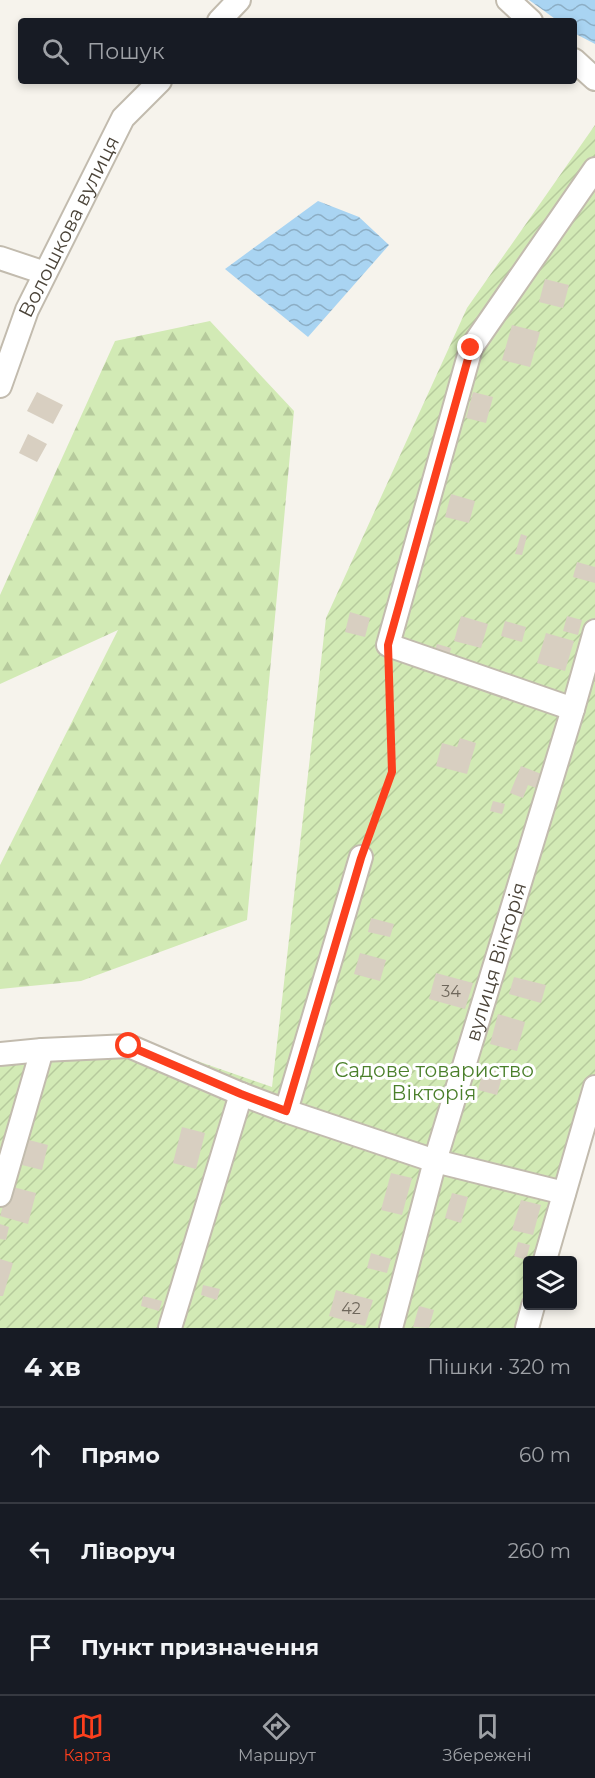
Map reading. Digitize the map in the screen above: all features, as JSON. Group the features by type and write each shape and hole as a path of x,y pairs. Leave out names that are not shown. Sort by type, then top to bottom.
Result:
{"street":[{"path":"222,18 239,0"},
{"path":"508,0 528,18"},
{"path":"577,63 595,79"},
{"name":"Волошкова вулиця","path":"0,386 27,310 123,118 157,84"},
{"path":"573,709 388,645 471,348 595,169"},
{"path":"0,258 45,273"},
{"name":"вулиця Вікторія","path":"391,1328 435,1161 595,631"},
{"path":"286,1111 361,858"},
{"path":"0,1054 129,1046 286,1111 435,1161 564,1193"},
{"path":"0,1195 42,1050"},
{"path":"546,1256 595,1087"},
{"path":"170,1328 241,1094"},
{"path":"527,1328 532,1310"}],"path":[{"path":"361,858 392,772 388,645"}],"green space":[{"name":"Садове товариство Вікторія","path":"595,125 595,1105 553,1256 523,1256 523,1310 529,1310 534,1328 0,1328 0,1049 131,1038 272,1087 326,618 467,308"},
{"path":"210,321 294,411 247,920 81,981 0,989 0,865 118,630 0,684 0,595 115,341"}],"water":[{"path":"529,0 595,0 595,44 577,35 577,18 554,18"},
{"path":"318,201 359,217 389,245 308,337 225,269"}],"building":[{"path":"545,279 569,285 563,308 539,302"},
{"path":"512,325 540,332 530,367 502,360"},
{"path":"37,392 63,405 53,424 27,411"},
{"path":"473,392 493,397 486,423 466,418"},
{"path":"28,434 47,444 37,462 19,453"},
{"path":"451,494 475,501 469,523 445,517"},
{"path":"521,534 527,536 522,555 515,554"},
{"path":"577,562 595,567 595,583 573,577"},
{"path":"350,612 370,618 365,637 345,632"},
{"path":"461,616 488,624 481,648 454,641"},
{"path":"567,616 582,620 578,635 563,631"},
{"path":"505,621 526,627 522,642 501,636"},
{"path":"546,633 574,641 565,671 537,663"},
{"path":"437,644 451,648 449,657 434,653"},
{"path":"460,738 476,743 467,774 436,766 442,743 457,747"},
{"path":"521,766 544,775 539,789 528,785 523,798 510,793"},
{"path":"493,801 505,804 502,814 490,811"},
{"path":"371,918 394,924 390,937 368,932"},
{"path":"360,953 386,960 380,981 354,974"},
{"path":"436,973 473,983 465,1009 429,999"},
{"path":"514,977 546,985 541,1003 509,994"},
{"path":"498,1014 525,1022 517,1051 490,1044"},
{"path":"484,1068 503,1073 497,1095 478,1090"},
{"path":"182,1127 205,1133 196,1169 173,1163"},
{"path":"29,1140 48,1145 42,1170 22,1165"},
{"path":"391,1173 412,1178 402,1215 381,1210"},
{"path":"9,1186 36,1193 28,1224 0,1216"},
{"path":"452,1193 468,1197 461,1223 445,1218"},
{"path":"521,1200 541,1205 533,1235 512,1230"},
{"path":"0,1224 9,1227 6,1240 0,1239"},
{"path":"518,1242 530,1245 527,1256 523,1256 523,1259 514,1256"},
{"path":"371,1253 391,1259 387,1273 367,1268"},
{"path":"0,1259 13,1263 3,1296 0,1296"},
{"path":"203,1285 220,1289 217,1300 201,1295"},
{"path":"336,1290 373,1300 365,1326 329,1316"},
{"path":"143,1296 162,1301 159,1311 141,1306"},
{"path":"419,1306 434,1310 429,1328 413,1327"}],"route":[{"path":"129,1046 286,1111 361,858 392,772 388,645 471,348"}]}
